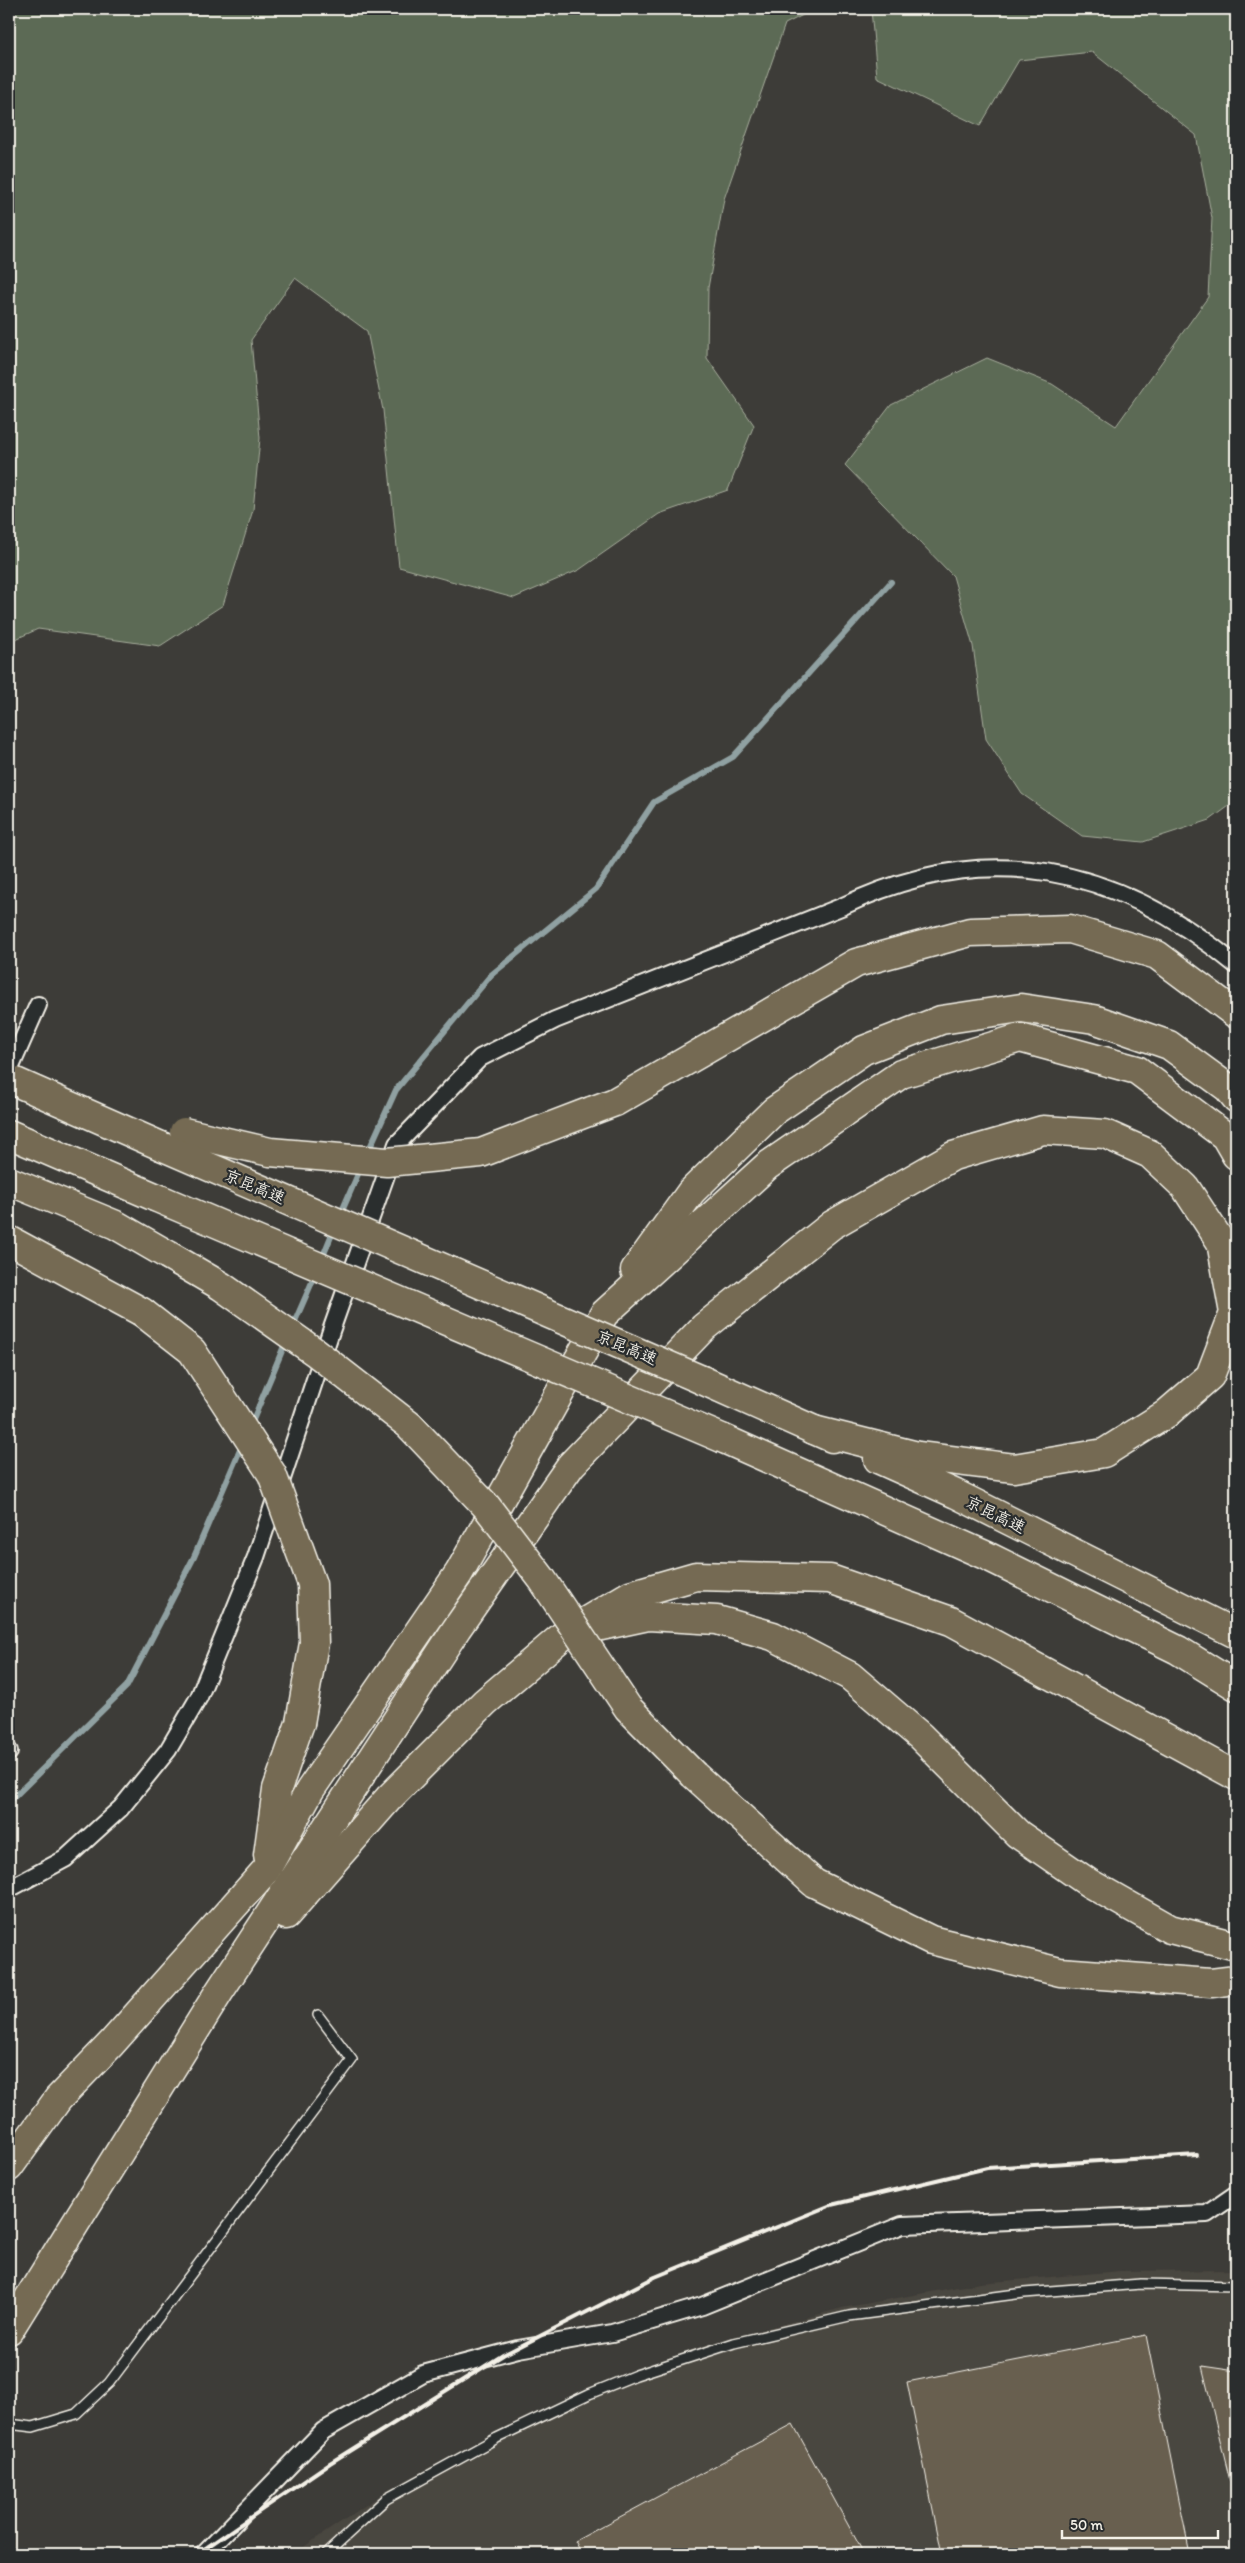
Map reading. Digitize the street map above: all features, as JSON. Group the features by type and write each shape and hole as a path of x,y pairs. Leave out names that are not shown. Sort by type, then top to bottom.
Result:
{"highway":[{"path":"64,1104 270,1152 387,1162 481,1153 615,1102 856,963 970,932 1070,929 1157,955 1236,1014"},
{"path":"9,2167 58,2098 111,2044 266,1870 310,1790 459,1573 604,1314 691,1192 774,1111 864,1050 941,1020 1020,1008 1094,1019 1169,1045 1228,1088 1236,1098"},
{"path":"604,1314 767,1166 902,1074 1020,1038 1138,1070 1226,1136 1236,1154"},
{"name":"京昆高速","path":"9,1079 702,1380 956,1494 1236,1634"},
{"path":"9,2330 219,1992 457,1628 571,1465 704,1327 832,1225 953,1156 1043,1130 1104,1134 1150,1154 1185,1187 1221,1242 1234,1313 1210,1376 1166,1414 1104,1453 1014,1468 918,1456 814,1430"},
{"path":"9,1134 724,1439 987,1556 1178,1650 1236,1686"},
{"path":"9,1181 116,1225 221,1286 315,1352 409,1425 487,1507 542,1579 628,1708 694,1775 814,1883 930,1940 1060,1972 1211,1983 1236,1980"},
{"path":"9,1240 142,1312 192,1351 272,1474 312,1584 314,1643 300,1723 277,1789 266,1870"},
{"path":"219,1992 389,1798 485,1702 566,1633 630,1594 696,1576 830,1579 951,1620 1236,1776"},
{"path":"566,1633 648,1616 717,1620 773,1636 850,1676 920,1736 1018,1834 1088,1883 1170,1929 1236,1946"}],"street":[{"path":"9,1889 65,1859 94,1835 146,1780 185,1724 212,1669 256,1557 331,1331 397,1144 480,1058 555,1020 841,908 869,894 912,880 957,870 1019,869 1078,878 1106,887 1159,910 1214,947 1236,965"},
{"path":"9,1071 38,1006"},
{"path":"204,2554 323,2431 423,2374 518,2349 612,2333 702,2306 902,2225 1207,2214 1236,2194"}],"lane":[{"path":"9,2424 32,2427 76,2414 109,2383 352,2060 318,2016"},
{"path":"326,2554 386,2499 497,2438 566,2404 636,2375 734,2343 849,2316 1024,2293 1141,2284 1236,2286"}],"shaded area":[{"path":"1236,2270 1236,2554 293,2554 387,2491 511,2424 640,2368 707,2345 842,2308 980,2283 1120,2271"}],"green space":[{"path":"9,9 815,9 785,24 724,199 708,288 707,358 754,425 728,490 659,514 579,570 514,598 399,567 383,410 367,331 295,278 251,340 260,438 253,510 223,605 160,646 38,629 9,642"},
{"path":"871,9 1236,9 1236,801 1210,820 1143,842 1082,836 1022,794 986,739 973,646 953,576 845,465 891,405 987,358 1052,384 1116,426 1208,297 1212,218 1196,135 1092,52 1019,60 980,126 877,77"}],"building":[{"path":"1146,2335 1190,2554 942,2554 907,2382"},
{"path":"1202,2366 1236,2371 1236,2480 1230,2481"},
{"path":"793,2424 864,2554 582,2554 575,2541"}],"waterway":[{"path":"367,1154 396,1090 491,975 596,889 654,802 733,757 891,582"},
{"path":"339,1218 361,1167"},
{"path":"321,1261 334,1229"},
{"path":"292,1328 316,1273"},
{"path":"250,1427 287,1339"},
{"path":"9,1802 127,1686 194,1557 243,1443"}],"railway":[{"path":"197,2554 330,2463 503,2355 655,2277 831,2205 987,2168 1197,2155"}]}
